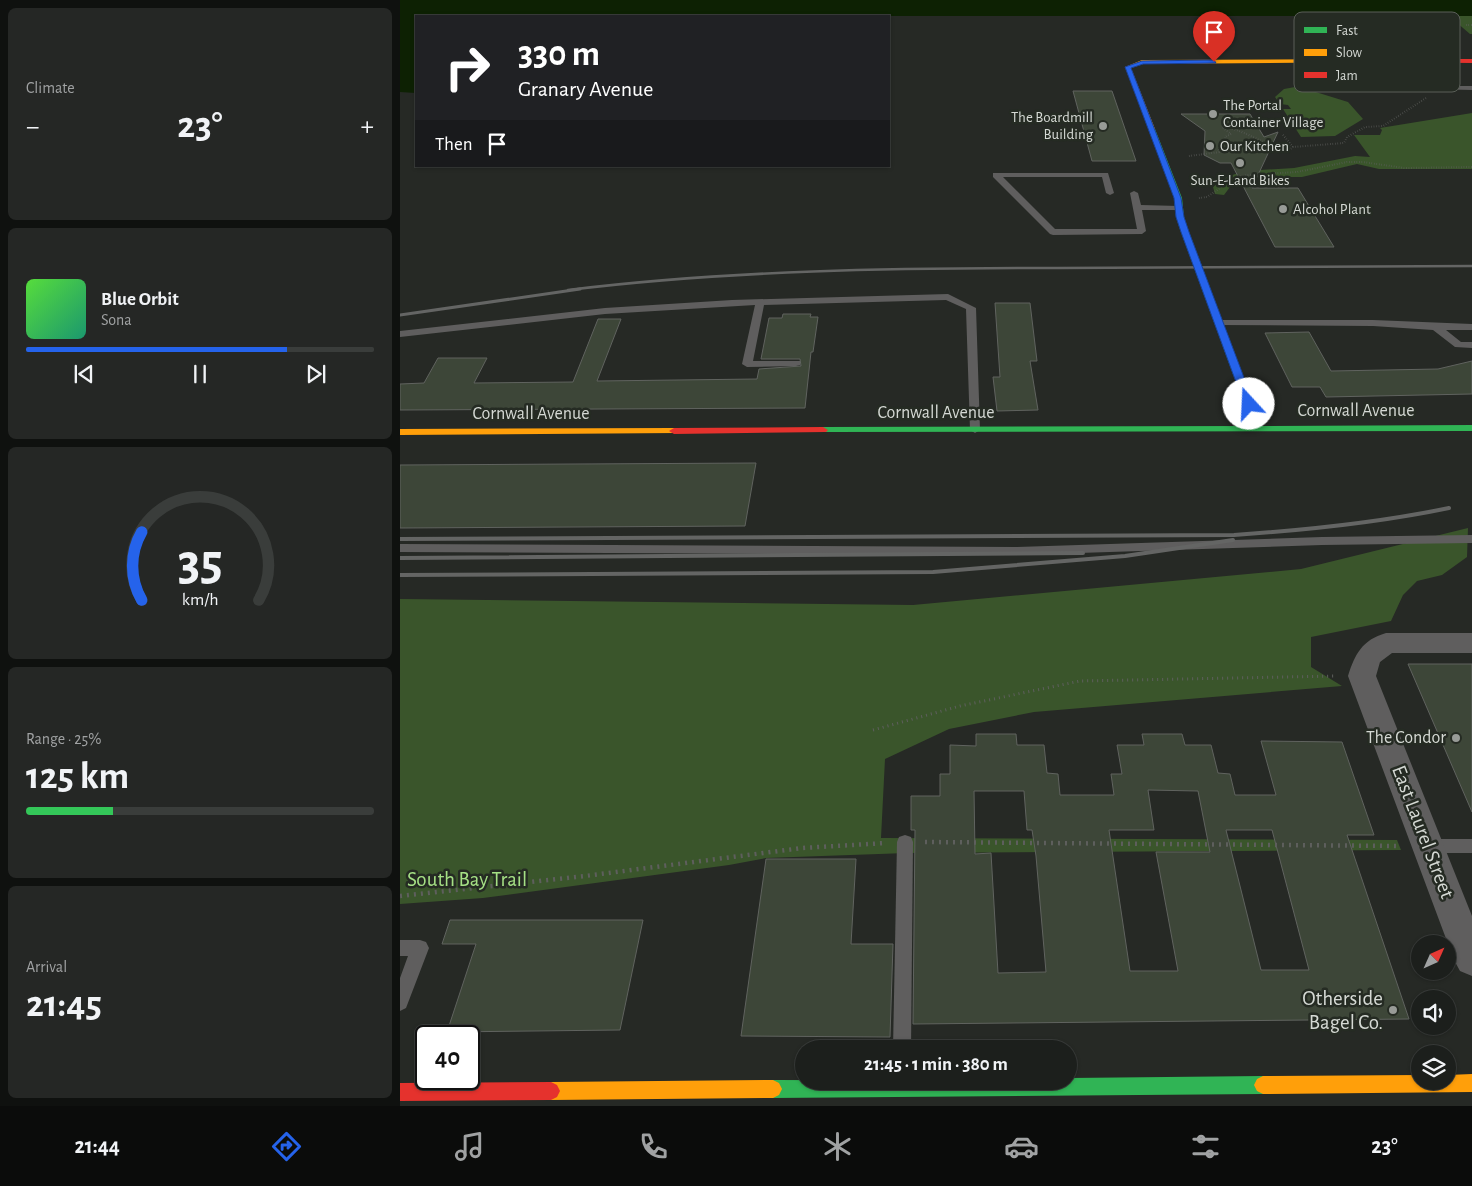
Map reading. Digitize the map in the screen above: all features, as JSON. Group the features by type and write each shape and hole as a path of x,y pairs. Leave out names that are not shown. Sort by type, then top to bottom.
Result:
{"street":[{"path":"1258,429 1182,224 1178,198 1128,67 1142,62 1294,61"},
{"name":"Cornwall Avenue","path":"400,432 1472,428"},
{"path":"1362,676 1368,657 1386,643 1472,643"},
{"name":"East Laurel Street","path":"1362,676 1472,960"},
{"path":"972,1090 1055,1096 1389,1091 1472,1083"},
{"path":"400,1092 860,1097 884,1090"}],"lane":[{"path":"1110,193 1105,175 996,175 1053,232 1142,231 1134,193"},
{"path":"1136,207 1179,208"},
{"path":"400,334 604,311 760,302 948,297 971,308 975,430"},
{"path":"760,302 747,364 796,363"},
{"path":"1218,323 1472,327"},
{"path":"1436,327 1458,345 1472,345"},
{"path":"400,548 1017,551 1472,538"},
{"path":"902,1040 905,842"},
{"path":"1428,846 1472,846"},
{"path":"400,948 420,948 400,1002"}],"path":[{"path":"1466,25 1472,25"},
{"path":"1189,156 1220,152 1289,150 1292,147 1344,143 1347,137 1365,127 1383,126 1432,94 1432,92"},
{"path":"1220,152 1218,149 1225,143 1225,137 1231,134 1222,127 1244,132 1247,136 1280,150"},
{"path":"1283,135 1292,147"},
{"path":"1196,199 1207,197 1235,178 1247,174 1297,172 1347,162 1363,162 1404,168 1472,167"},
{"path":"873,730 960,706 1080,681 1362,676"},
{"path":"400,896 585,876 802,848 905,842 1428,846"}],"green space":[{"path":"1460,16 1472,16 1472,34 1460,25"},
{"path":"1294,87 1294,92 1316,92 1348,102 1363,119 1335,136 1301,137 1283,109 1291,109 1288,105 1280,104 1275,97 1284,89"},
{"path":"1472,113 1472,169 1379,169 1357,164 1302,177 1247,177 1233,183 1224,195 1215,194 1213,187 1225,178 1243,171 1294,168 1355,156 1370,157 1354,135 1380,135 1382,130 1380,128"},
{"name":"South Bay Trail","path":"1468,528 1467,557 1442,575 1417,581 1403,595 1391,621 1311,637 1311,667 1342,686 1034,712 949,729 885,759 881,838 1397,840 1401,850 907,853 766,858 729,865 483,898 400,904 400,599 913,605 1301,569"}],"shaded area":[{"path":"400,0 1472,0 1472,16 1460,16 1460,12 1294,12 1294,16 415,15 415,93 400,92"}],"building":[{"name":"The Boardmill Building","path":"1073,91 1112,91 1136,161 1092,161"},
{"path":"1181,114 1250,114 1264,137 1278,132 1252,188 1298,188 1334,247 1275,247 1231,163 1220,163 1204,155 1205,131"},
{"path":"995,303 1030,303 1037,361 1030,361 1038,410 997,411 993,377 1000,377"},
{"path":"783,314 811,314 810,317 818,317 813,352 811,352 805,408 400,410 400,384 424,383 438,358 487,358 474,383 573,382 598,319 621,319 597,381 757,379 759,369 801,366 800,359 761,359 769,318 782,318"},
{"path":"1309,332 1331,371 1438,369 1472,361 1472,394 1326,397 1320,387 1292,387 1265,333"},
{"path":"756,463 745,526 400,528 400,465"},
{"name":"The Condor","path":"1408,664 1472,664 1472,812"},
{"path":"976,734 1016,734 1017,745 1044,745 1047,773 1058,774 1060,795 1114,795 1111,774 1122,774 1117,745 1144,745 1142,734 1182,734 1185,745 1211,745 1218,773 1230,774 1235,795 1276,795 1261,741 1342,742 1374,835 1347,835 1409,1019 913,1024 915,830 911,830 911,796 940,796 940,774 950,774 950,745 976,746","holes":["1148,790 1198,791 1210,852 1156,852 1178,971 1130,971 1109,830 1154,830","974,791 1024,791 1027,830 1032,830 1036,856 1046,972 998,973 991,853 975,854","1226,830 1272,830 1309,970 1261,970"]},
{"path":"766,859 856,859 851,944 893,944 890,1037 741,1036"},
{"path":"450,920 643,920 620,1030 480,1032 480,1025 449,1025 476,944 442,944"}],"railway":[{"path":"568,290 690,278 874,270 1472,266"},
{"path":"400,315 580,289"},
{"path":"400,539 1234,535 1342,525 1449,508"},
{"path":"400,575 933,572 1125,556 1233,540"},
{"path":"400,558 1083,553"}],"traffic: fast":[{"path":"1152,129 1178,198 1180,217 1185,232 1258,429"},
{"path":"823,430 1472,428"},
{"path":"773,1089 1263,1085"}],"traffic: slow":[{"path":"1152,129 1128,67 1142,62 1294,61"},
{"path":"400,432 674,431"},
{"path":"1263,1085 1472,1083"},
{"path":"551,1091 773,1089"}],"traffic: jam":[{"path":"1460,61 1472,61"},
{"path":"674,431 823,430"},
{"path":"400,1092 551,1091"}],"place":[{"name":"The Portal Container Village","path":"1213,114"},
{"name":"The Boardmill Building","path":"1103,126"},
{"name":"Our Kitchen","path":"1210,146"},
{"name":"Sun-E-Land Bikes","path":"1240,163"},
{"name":"Alcohol Plant","path":"1283,209"},
{"name":"The Condor","path":"1456,738"},
{"name":"Otherside Bagel Co.","path":"1393,1010"}],"route":[{"path":"1214,62 1142,62 1128,67 1178,198 1180,217 1185,232 1249,404"}]}
